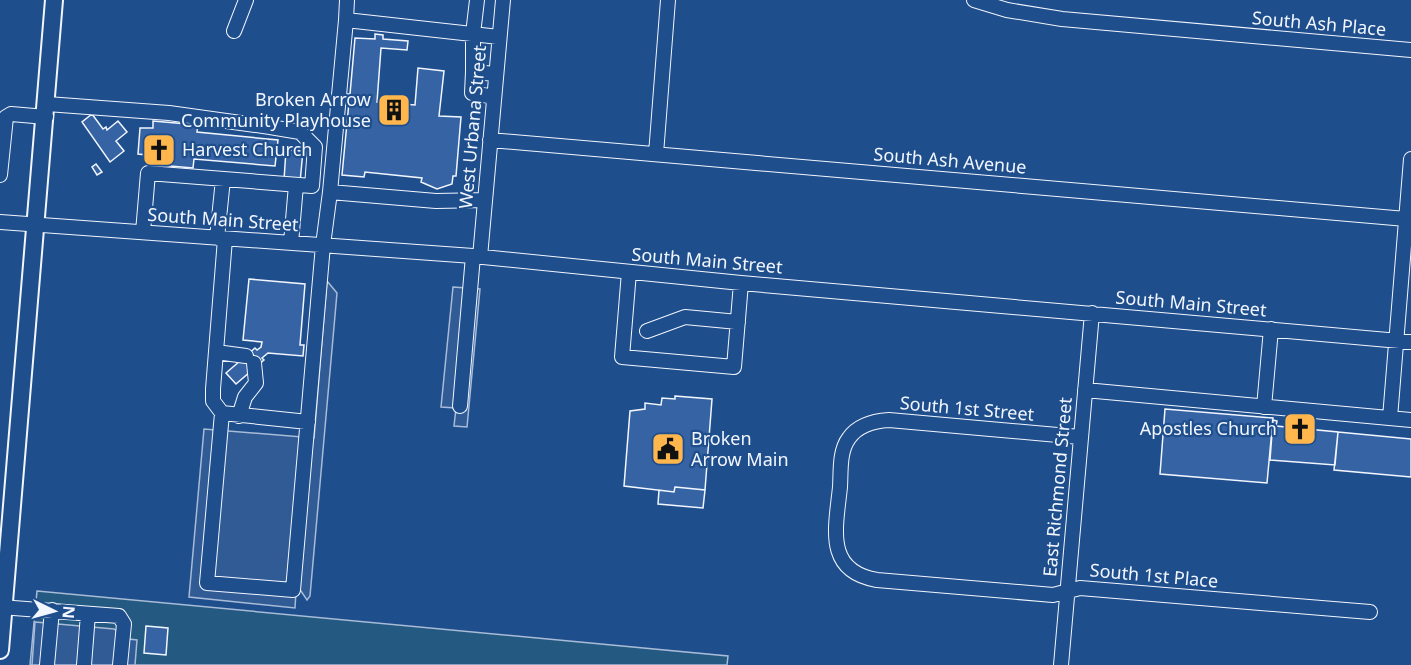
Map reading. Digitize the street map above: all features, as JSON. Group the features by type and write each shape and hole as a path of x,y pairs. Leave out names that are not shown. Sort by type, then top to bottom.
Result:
{"main road":[{"path":"0,650 54,0"}],"street":[{"path":"234,31 246,0"},
{"path":"223,179 213,400 222,413 207,583 293,590 347,0"},
{"path":"477,0 473,34 472,93 494,97"},
{"name":"West Urbana Street","path":"460,406 485,200 502,0"},
{"path":"656,154 668,0"},
{"name":"South Ash Place","path":"974,0 1006,10 1062,19 1411,50"},
{"path":"345,20 500,36"},
{"path":"473,72 496,74"},
{"path":"0,175 6,117 11,114 46,111 169,113 300,132 315,147 312,186 148,173 143,232"},
{"name":"South Ash Avenue","path":"490,140 1406,219"},
{"path":"1390,418 1411,159"},
{"path":"291,243 296,185"},
{"path":"330,192 436,201 485,200"},
{"name":"South Main Street","path":"0,222 477,257 741,283 1411,342"},
{"path":"629,272 622,357 734,367 741,283"},
{"name":"East Richmond Street","path":"1060,665 1092,313"},
{"path":"646,331 685,317 738,322"},
{"path":"1264,407 1271,329"},
{"path":"216,352 250,360 256,383 245,397 239,416"},
{"path":"1085,390 1411,420"},
{"path":"222,413 308,422"},
{"name":"South 1st Street","path":"839,554 836,532 844,447 853,433 874,421 889,420 1080,437"},
{"name":"South 1st Place","path":"839,554 846,566 858,575 877,580 1053,595 1080,588 1370,612"},
{"path":"2,607 119,616 122,620 120,665"},
{"path":"47,665 52,610"},
{"path":"84,665 88,614"}],"shaded area":[{"path":"327,281 337,293 310,596 307,600 301,591 296,591 295,608 189,597 204,429 314,438"},
{"path":"453,287 480,289 467,427 454,426 456,408 441,407"},
{"path":"37,591 728,656 727,665 30,665"},
{"path":"35,622 114,629 129,639 137,640 135,665 32,665"}],"building":[{"name":"Broken Arrow Community Playhouse","path":"375,34 383,35 383,39 408,41 407,50 381,48 377,102 415,105 418,68 444,71 439,116 461,117 456,176 453,176 452,184 437,189 421,182 422,178 365,172 364,177 342,175 349,102 347,102 347,94 350,94 355,38 375,39"},
{"path":"92,114 103,129 106,127 107,130 118,121 127,132 116,141 124,151 110,162 82,122"},
{"path":"153,121 198,125 197,132 278,140 275,166 194,159 193,168 147,164 147,155 138,154 140,128 153,128"},
{"path":"286,150 303,151 300,182 284,180"},
{"path":"96,164 102,172 97,175 92,167"},
{"path":"249,279 305,284 300,345 304,345 303,356 268,353 262,358 264,360 236,384 226,373 255,348 257,350 261,347 262,342 243,340"},
{"name":"Broken Arrow Main","path":"675,396 712,399 705,490 675,487 674,492 624,486 630,411 645,409 645,403 661,405 662,398 675,399"},
{"path":"1165,409 1273,418 1267,483 1160,474"},
{"path":"1273,420 1277,421 1276,426 1338,432 1335,465 1270,460"},
{"path":"1338,432 1411,439 1411,477 1334,470"},
{"path":"675,487 705,490 703,508 658,504 659,490 674,492"},
{"path":"146,626 168,628 166,655 144,653"}],"place":[{"name":"Broken Arrow Community Playhouse","path":"394,110"},
{"name":"Harvest Church","path":"159,150"},
{"name":"Apostles Church","path":"1300,429"},
{"name":"Broken Arrow Main","path":"668,449"}]}
